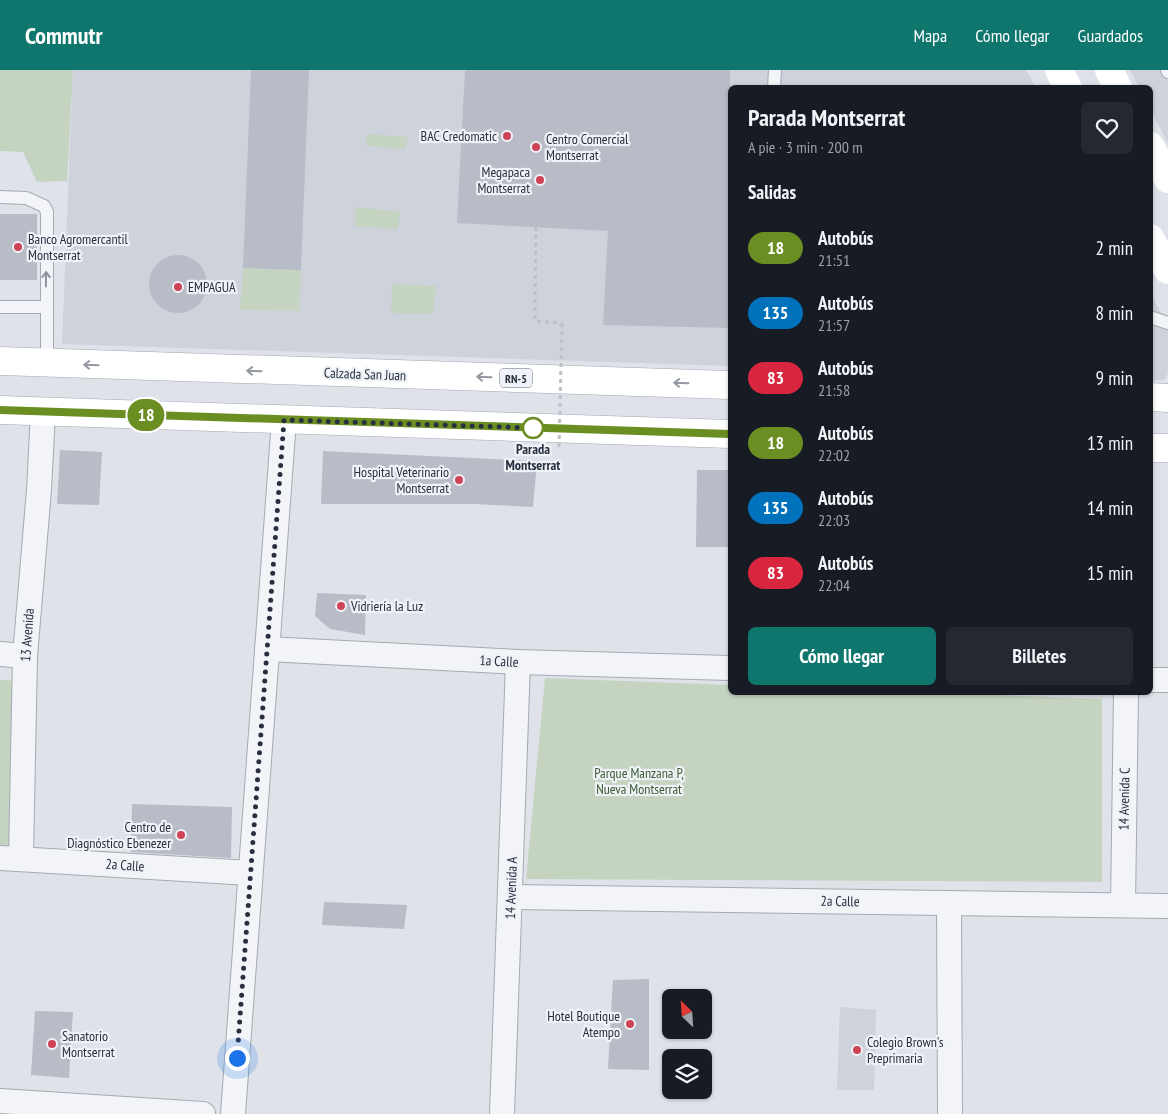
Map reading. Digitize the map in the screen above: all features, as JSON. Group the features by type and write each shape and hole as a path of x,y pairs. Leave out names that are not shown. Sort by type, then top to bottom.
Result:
{"main road":[{"path":"1059,70 1066,85"},
{"path":"1109,70 1116,85"},
{"path":"1153,152 1168,179"},
{"path":"1153,243 1168,270"},
{"name":"Calzada San Juan","path":"0,361 728,385"},
{"path":"1153,397 1168,398"},
{"path":"0,410 728,434"},
{"path":"1153,448 1168,448"}],"street":[{"name":"13 Avenida","path":"11,858 39,490 43,412"},
{"path":"233,1114 284,420"},
{"name":"1a Calle","path":"267,649 518,662 728,668"},
{"path":"0,654 25,656"},
{"name":"14 Avenida A","path":"502,1114 518,662"},
{"path":"1153,680 1168,680"},
{"name":"14 Avenida C","path":"1123,905 1126,695"},
{"name":"2a Calle","path":"11,858 250,873"},
{"name":"2a Calle","path":"511,897 1168,906"},
{"path":"948,903 950,1114"},
{"path":"0,1101 203,1114"}],"lane":[{"path":"774,85 775,70"},
{"path":"0,197 26,198 44,206 47,212 47,363"},
{"path":"0,307 46,307"},
{"path":"1153,319 1168,323"}],"path":[{"path":"536,227 534,321 562,323 559,446"}],"shaded area":[{"path":"73,70 1026,70 1035,85 728,85 728,366 62,344"},
{"path":"1130,70 1168,70 1168,143 1153,115 1153,85 1138,85"},
{"path":"1153,298 1168,325 1168,373 1164,380 1153,380"},
{"name":"Colegio Brown's Preprimaria","path":"840,1007 876,1010 874,1090 837,1090"}],"green space":[{"path":"0,70 73,70 67,181 37,182 23,152 0,151"},
{"path":"367,134 408,137 405,149 366,146"},
{"path":"356,207 400,212 398,229 355,226"},
{"path":"243,268 301,270 299,311 240,310"},
{"path":"392,284 436,286 433,314 391,313"},
{"name":"Parque Manzana P, Nueva Montserrat","path":"545,678 728,685 728,695 997,695 1102,699 1102,882 526,879"},
{"path":"0,680 22,681 16,850 0,849"}],"building":[{"path":"251,70 309,70 301,270 243,268"},
{"path":"465,70 730,70 730,85 728,85 728,328 603,325 608,231 457,223"},
{"name":"Banco Agromercantil Montserrat","path":"0,214 37,214 37,280 0,280"},
{"name":"EMPAGUA","path":"172,255 184,255 194,259 203,268 207,290 199,305 184,313 172,313 162,309 153,300 149,290 149,278 153,268 162,259"},
{"path":"60,450 102,452 99,505 57,504"},
{"path":"323,451 537,461 533,507 474,504 321,504"},
{"path":"697,470 728,470 728,547 696,547"},
{"name":"Vidriería la Luz","path":"317,593 366,595 365,635 330,629 315,616"},
{"name":"Centro de Diagnóstico Ebenezer","path":"132,804 232,807 231,858 131,852"},
{"path":"324,902 407,905 404,929 322,925"},
{"name":"Hotel Boutique Atempo","path":"649,979 649,1070 608,1069 613,980"},
{"name":"Sanatorio Montserrat","path":"35,1011 73,1012 69,1078 31,1075"}],"bus line":[{"name":"18","path":"0,410 728,434"}],"place":[{"name":"BAC Credomatic","path":"507,136"},
{"name":"Centro Comercial Montserrat","path":"536,147"},
{"name":"Megapaca Montserrat","path":"540,180"},
{"name":"Banco Agromercantil Montserrat","path":"18,247"},
{"name":"EMPAGUA","path":"178,287"},
{"name":"Parada Montserrat","path":"533,428"},
{"name":"Hospital Veterinario Montserrat","path":"459,480"},
{"name":"Vidriería la Luz","path":"341,606"},
{"name":"Centro de Diagnóstico Ebenezer","path":"181,835"},
{"name":"Hotel Boutique Atempo","path":"630,1024"},
{"name":"Sanatorio Montserrat","path":"52,1044"},
{"name":"Colegio Brown's Preprimaria","path":"857,1050"}],"route":[{"path":"237,1058 284,420 536,428 533,428"}]}
